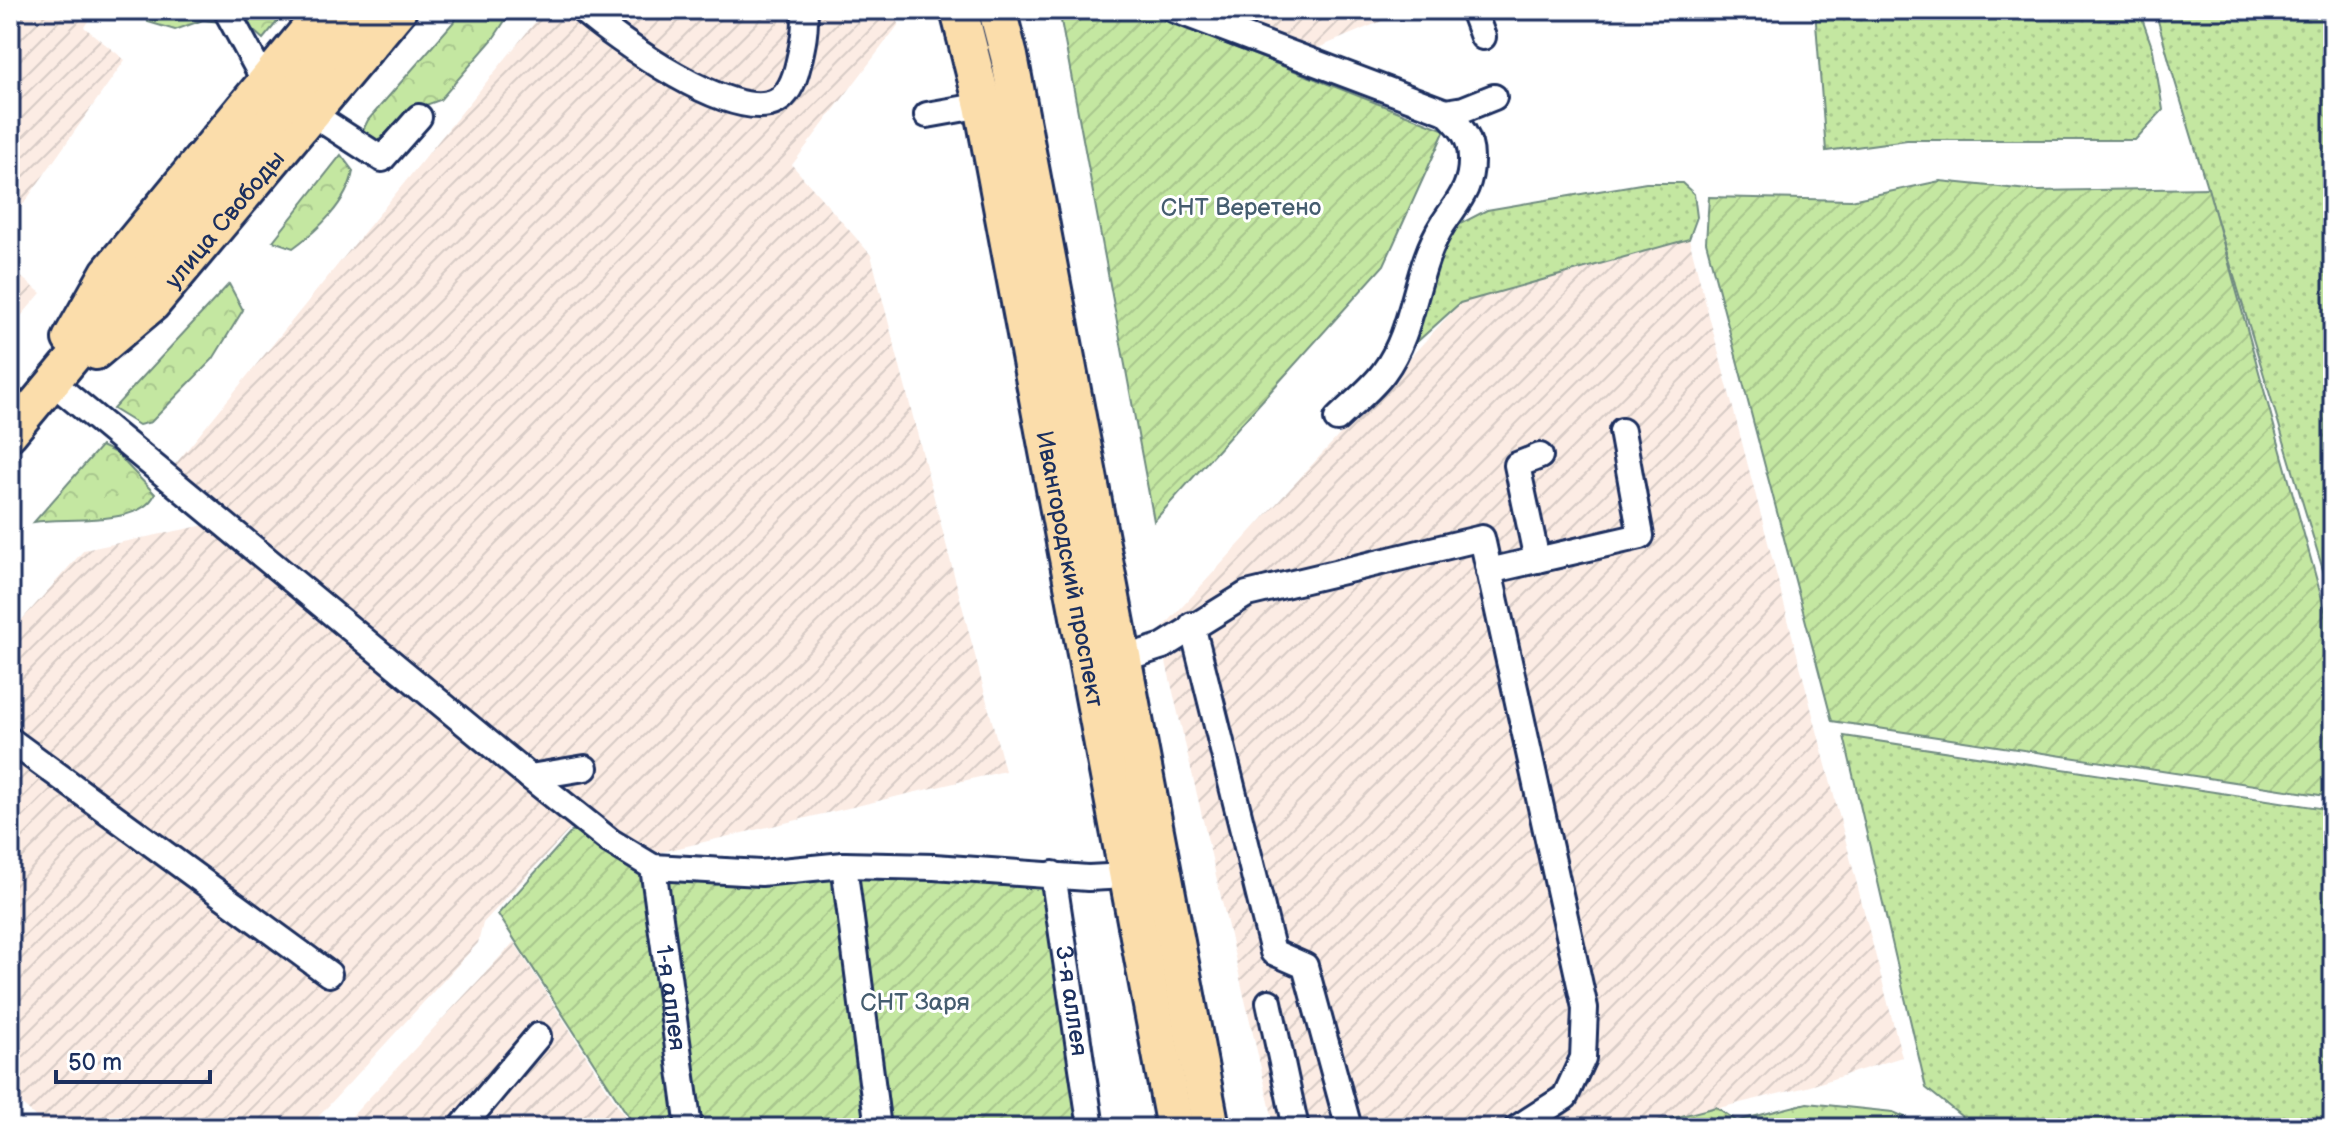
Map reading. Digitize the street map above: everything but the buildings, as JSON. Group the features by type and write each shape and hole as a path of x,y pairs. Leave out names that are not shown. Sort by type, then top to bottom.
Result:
{"highway":[{"name":"Ивангородский проспект","path":"959,10 983,105 1175,1128"},
{"name":"Ивангородский проспект","path":"997,10 1009,56 1211,1128"}],"main road":[{"path":"20,422 107,272 323,10"},
{"name":"улица Свободы","path":"20,422 362,10"},
{"name":"улица Свободы","path":"20,422 57,386 153,305 400,10"}],"street":[{"path":"226,10 264,80"},
{"path":"582,10 639,54 713,93 752,105 776,101 790,88 802,45 804,10"},
{"path":"1175,10 1446,112 1466,132 1471,158 1465,197 1443,224 1431,248 1398,349 1383,373 1337,419"},
{"path":"1473,10 1483,37"},
{"path":"1446,112 1464,109 1494,97"},
{"path":"927,115 983,105"},
{"path":"314,115 382,159 419,117"},
{"path":"57,386 530,777 610,841 653,867 761,873 844,865 1088,878 1127,876"},
{"path":"1489,571 1641,536 1622,431"},
{"path":"1537,560 1517,465 1540,456"},
{"path":"1122,659 1163,646 1192,625 1247,594 1482,538 1585,1008 1583,1058 1565,1097 1517,1128"},
{"path":"1192,625 1273,952 1305,966 1349,1128"},
{"path":"10,740 329,974"},
{"path":"530,777 585,768"},
{"path":"844,865 878,1128"},
{"name":"1-я аллея","path":"653,867 689,1128"},
{"name":"3-я аллея","path":"1053,874 1091,1128"},
{"path":"1269,1002 1296,1128"},
{"path":"461,1128 538,1036"}],"shaded area":[{"path":"10,10 96,10 84,27 125,60 10,223"},
{"path":"545,10 893,10 899,24 792,165 871,255 1005,771 640,857 169,472"},
{"path":"1199,10 1408,10 1306,53"},
{"path":"1689,239 1902,1057 1807,1087 1635,1128 1275,1128 1159,632 1460,303"},
{"path":"10,268 41,293 10,329"},
{"path":"210,524 573,826 483,923 478,943 308,1128 48,1128 10,1094 10,633 84,550"},
{"path":"514,942 632,1128 341,1128"}],"green space":[{"path":"146,10 287,10 263,39 247,25 203,20 175,30 148,22"},
{"path":"464,10 512,10 493,39 440,100 409,111 377,142 361,134 368,120"},
{"name":"СНТ Веретено","path":"1059,10 1140,10 1445,130 1384,265 1154,521"},
{"path":"1815,10 2139,10 2153,50 2163,110 2135,140 1907,140 1826,151"},
{"path":"2155,10 2333,10 2333,603 2174,78"},
{"path":"341,155 353,171 338,204 312,233 293,248 273,241"},
{"path":"1940,181 2038,191 2208,188 2333,639 2333,797 1832,721 1706,242 1709,197 1851,200"},
{"path":"1646,183 1682,183 1694,194 1697,217 1689,239 1460,303 1397,360 1444,240 1458,225 1487,210"},
{"path":"229,284 243,310 213,359 151,422 139,425 113,409"},
{"path":"101,446 116,453 155,494 147,504 119,516 34,522"},
{"path":"1844,736 2333,810 2333,1128 1976,1128 1926,1088"},
{"name":"СНТ Заря","path":"574,829 649,873 957,875 1064,880 1099,1128 636,1128 498,914"},
{"path":"1807,1103 1893,1112 1930,1128 1727,1128 1737,1121"},
{"path":"1716,1107 1737,1121 1727,1128 1635,1128"}]}
